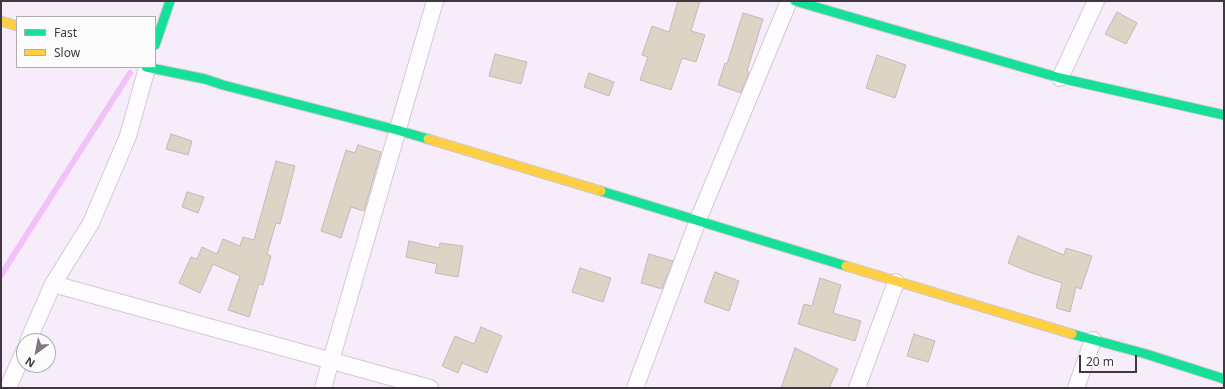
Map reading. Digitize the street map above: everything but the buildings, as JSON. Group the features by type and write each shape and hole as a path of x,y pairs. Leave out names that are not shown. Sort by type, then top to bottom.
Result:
{"street":[{"path":"156,42 170,1"},
{"path":"323,388 436,1"},
{"path":"635,388 698,220 789,1"},
{"path":"795,1 1060,78 1224,115"},
{"path":"1060,78 1096,1"},
{"path":"1,21 16,26"},
{"path":"32,333 53,284 94,216 128,136 147,68"},
{"path":"152,68 205,79 223,85 398,130 698,220 896,282 1093,340 1146,354 1224,379"},
{"path":"857,388 896,282"},
{"path":"53,284 331,362 430,388"},
{"path":"1076,388 1093,340"},
{"path":"8,388 16,370"}],"waterway":[{"path":"1,275 130,73"}],"traffic: fast":[{"path":"156,42 170,1"},
{"path":"795,1 1060,78 1224,115"},
{"path":"151,68 205,79 428,139"},
{"path":"601,191 846,266"},
{"path":"1072,334 1146,354 1224,379"}],"traffic: slow":[{"path":"1,21 16,26"},
{"path":"428,139 601,191"},
{"path":"846,266 1072,334"}]}
